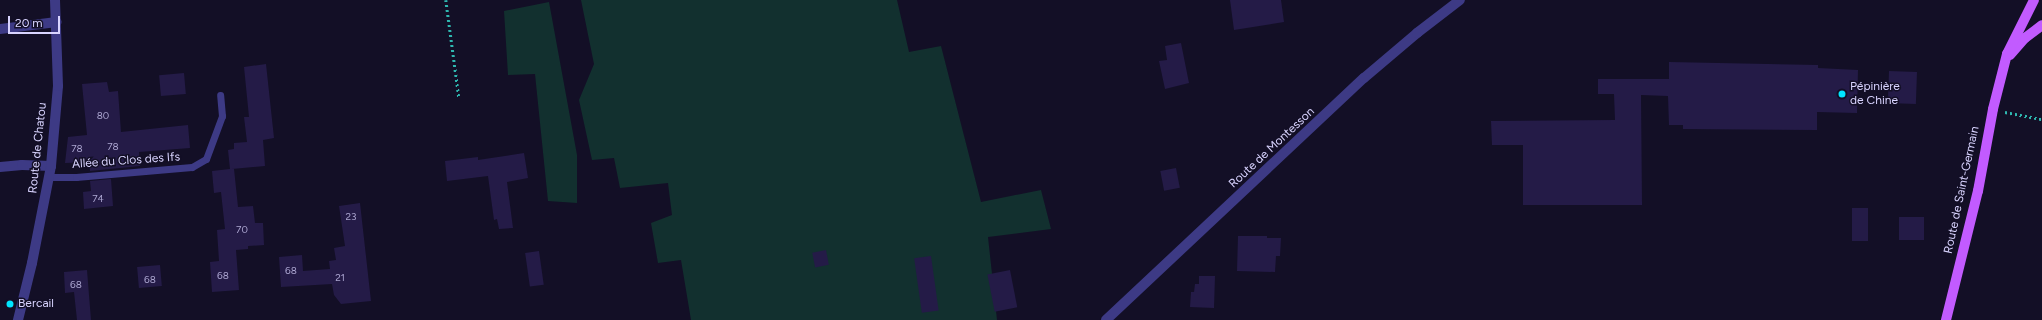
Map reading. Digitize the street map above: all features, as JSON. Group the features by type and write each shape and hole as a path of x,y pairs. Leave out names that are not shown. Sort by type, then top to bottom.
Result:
{"main road":[{"name":"Route de Saint-Germain","path":"1946,320 1978,191 1993,109 2004,65 2010,44 2030,11 2034,0"},
{"name":"Route de Saint-Germain","path":"2004,65 2014,49 2042,25"}],"street":[{"name":"Route de Chatou","path":"18,320 32,263 50,176 58,86 57,22 55,0"},
{"name":"Route de Montesson","path":"1106,320 1364,78 1417,33 1460,0"},
{"path":"0,29 57,22"},
{"path":"0,167 22,165 51,166"}],"lane":[{"name":"Allée du Clos des Ifs","path":"50,176 76,177 192,167 206,159 222,116 220,95"}],"path":[{"path":"446,0 459,98"},
{"path":"1993,109 2042,119"}],"green space":[{"path":"581,0 897,0 909,52 941,46 981,202 1041,190 1051,229 988,237 997,320 691,320 681,260 658,263 651,223 672,215 668,183 620,188 614,158 592,160 579,100 594,64"},
{"path":"549,2 577,155 577,203 548,201 535,74 508,75 504,11"}],"building":[{"path":"1230,0 1281,0 1284,22 1234,30"},
{"path":"1181,43 1189,83 1165,89 1159,61 1167,60 1165,46"},
{"path":"1669,62 1818,65 1818,68 1858,70 1857,113 1817,112 1817,130 1683,129 1683,125 1669,125 1668,96 1641,95 1642,205 1523,205 1523,145 1492,145 1491,121 1615,120 1614,94 1598,94 1598,79 1669,79"},
{"path":"266,64 274,138 263,140 265,166 232,169 234,169 238,207 253,206 255,223 263,223 264,245 248,246 248,249 236,250 239,290 212,292 210,262 219,261 217,230 225,229 221,192 214,193 212,171 230,169 228,150 234,149 234,143 247,142 244,117 249,117 244,67"},
{"path":"1889,71 1917,72 1916,104 1888,103"},
{"path":"184,73 186,94 161,96 159,75"},
{"path":"107,82 109,92 118,91 121,132 188,125 190,148 139,152 140,166 90,171 89,162 65,163 68,137 87,135 82,84"},
{"path":"524,153 528,178 507,182 513,228 499,229 497,219 494,220 488,176 447,181 445,161 478,157 478,160"},
{"path":"1176,168 1180,188 1164,191 1160,171"},
{"path":"111,179 113,206 84,209 83,192 91,191 90,181"},
{"path":"360,203 371,301 341,304 334,295 332,284 281,287 279,257 302,255 303,271 330,269 329,261 336,260 334,248 345,246 339,206"},
{"path":"1852,208 1868,208 1868,241 1852,241"},
{"path":"1899,217 1924,217 1924,240 1899,240"},
{"path":"1238,236 1267,236 1267,238 1281,238 1280,256 1276,256 1275,272 1237,271"},
{"path":"826,250 829,265 815,267 812,253"},
{"path":"539,251 544,285 530,287 525,253"},
{"path":"931,256 939,310 922,313 914,258"},
{"path":"160,265 162,286 139,288 137,267"},
{"path":"87,270 91,320 77,320 74,292 65,293 64,272"},
{"path":"1010,270 1017,307 995,312 987,274"},
{"path":"1199,276 1215,276 1214,308 1190,307 1191,292 1194,292 1195,284 1199,284"}],"place":[{"name":"Pépinière de Chine","path":"1842,94"},
{"name":"Bercail","path":"10,304"}]}
